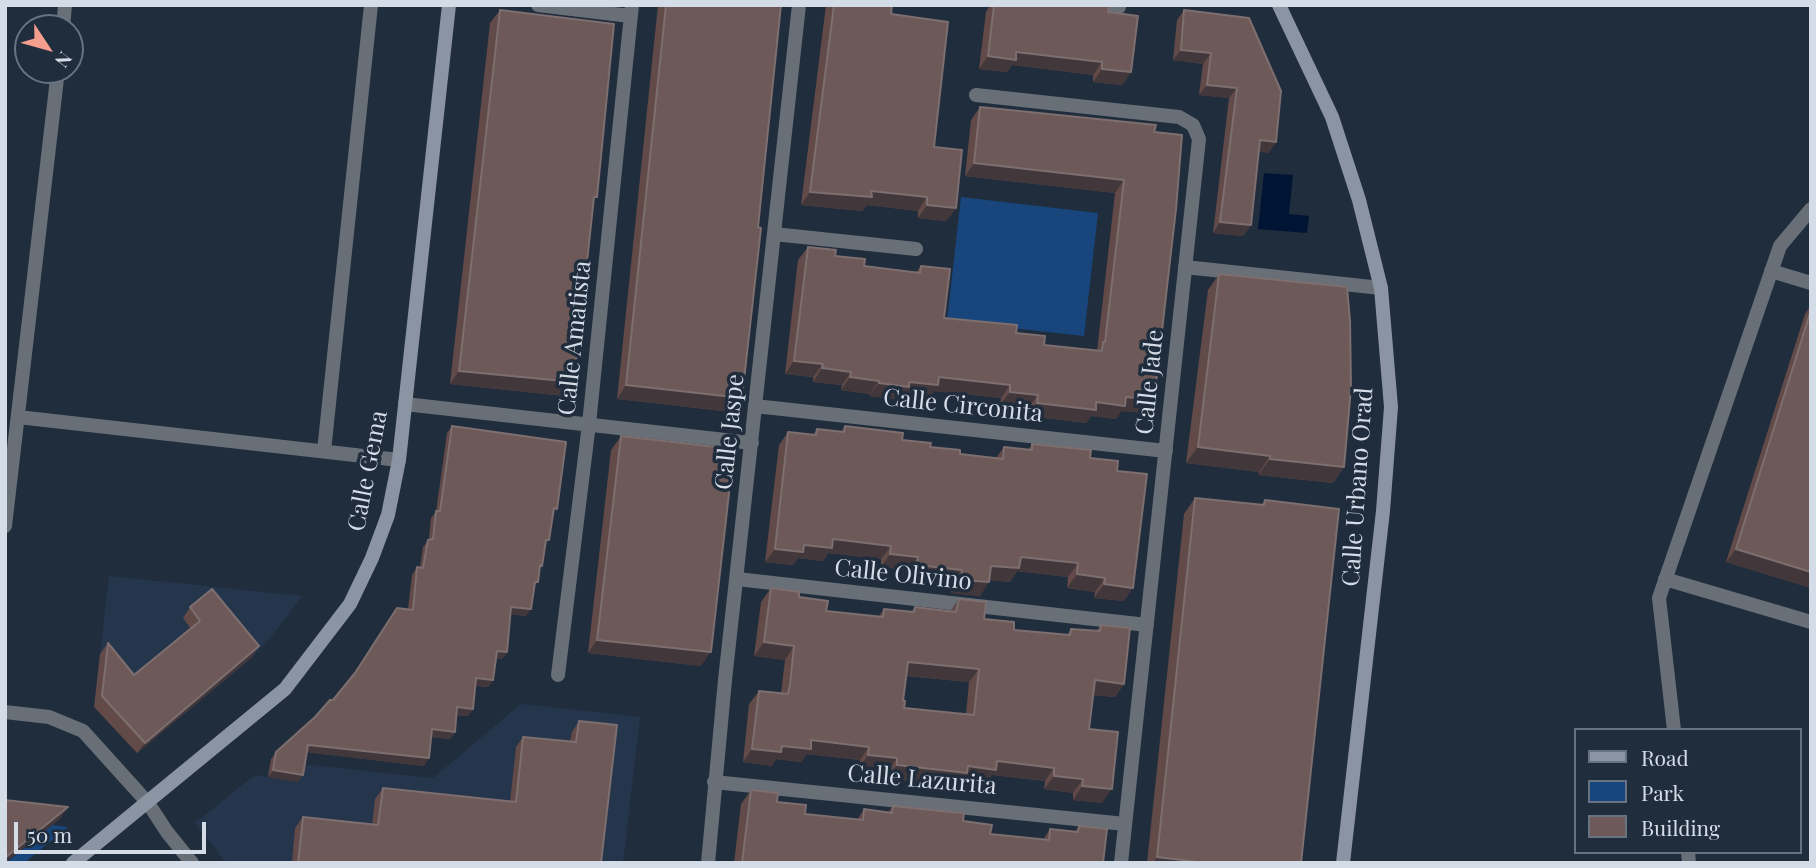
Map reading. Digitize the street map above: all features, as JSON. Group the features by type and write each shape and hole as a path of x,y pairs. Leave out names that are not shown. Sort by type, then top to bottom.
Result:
{"street":[{"path":"324,451 371,5"},
{"name":"Calle Gema","path":"73,863 285,689 351,604 372,558 388,515 399,460 449,5"},
{"path":"538,5 631,10"},
{"name":"Calle Jaspe","path":"708,863 799,5"},
{"name":"Calle Urbano Orad","path":"1279,5 1332,117 1359,200 1381,288 1391,407 1383,511 1343,863"},
{"name":"Calle Amatista","path":"558,675 589,424 631,10"},
{"path":"5,526 56,84"},
{"name":"Calle Jade","path":"976,94 1179,117 1193,125 1199,139 1121,863"},
{"path":"1674,728 1659,598 1780,246 1811,209"},
{"path":"774,234 916,249"},
{"path":"1185,267 1381,288"},
{"path":"1772,271 1811,283"},
{"path":"405,404 752,443"},
{"name":"Calle Circonita","path":"755,406 1166,451"},
{"path":"18,417 399,460"},
{"name":"Calle Olivino","path":"737,579 1147,625"},
{"path":"1665,579 1811,622"},
{"path":"5,712 49,717 83,731 148,803 192,863"},
{"name":"Calle Lazurita","path":"715,782 1125,824"}],"shaded area":[{"path":"1264,173 1293,175 1289,214 1309,216 1307,233 1258,229"},
{"path":"109,576 302,596 252,657 94,707"},
{"path":"521,704 640,717 623,863 226,863 195,823 255,775 298,782 300,764 433,778"}],"green space":[{"path":"961,197 1098,213 1084,336 947,321"},
{"path":"52,825 68,827 24,863 6,863"}],"building":[{"path":"666,5 781,5 758,227 761,228 742,398 626,385"},
{"path":"834,5 892,5 891,14 948,22 934,147 962,150 956,208 927,205 927,197 871,191 872,197 810,192"},
{"path":"994,5 1109,5 1108,12 1138,16 1131,72 1102,69 1102,62 1016,52 1016,60 988,56"},
{"path":"500,10 614,24 597,197 594,197 574,382 459,371"},
{"path":"1184,10 1249,18 1281,91 1276,142 1260,140 1251,225 1220,222 1237,88 1207,85 1211,53 1181,50"},
{"path":"980,107 1156,125 1154,132 1182,135 1154,400 1126,397 1125,406 1096,402 1096,410 1037,403 1038,395 1010,392 1010,385 939,377 938,385 909,382 909,387 850,377 851,372 822,368 823,364 794,361 808,247 836,250 835,256 865,259 864,266 920,273 921,266 950,269 944,318 1017,325 1016,333 1045,336 1044,345 1102,351 1124,180 974,163"},
{"path":"1219,274 1347,287 1351,388 1344,467 1270,459 1270,456 1198,447"},
{"path":"1811,310 1811,572 1736,549"},
{"path":"452,426 566,442 557,509 554,508 549,540 546,540 538,582 535,582 531,609 511,607 507,652 497,651 493,680 476,678 473,709 457,707 455,732 432,729 429,758 308,745 303,775 273,770 276,752 333,700 355,673 397,608 413,610 417,567 423,568 428,540 433,539 436,511 440,511"},
{"path":"845,426 903,433 902,440 931,443 930,447 960,450 960,454 1003,459 1004,447 1032,450 1032,444 1091,450 1090,458 1118,461 1117,471 1147,474 1133,588 1104,584 1105,578 1077,574 1078,563 1021,557 1019,568 991,566 989,582 961,580 962,570 917,565 918,557 890,554 891,546 833,539 832,548 804,545 803,552 775,549 788,432 816,435 817,429 844,432"},
{"path":"621,436 734,449 711,652 597,640"},
{"path":"1195,498 1264,505 1265,500 1339,509 1301,863 1206,863 1157,857"},
{"path":"771,588 799,592 799,597 828,601 826,611 883,617 884,609 914,612 915,607 956,612 959,599 986,602 984,619 1014,622 1014,630 1070,635 1071,629 1100,631 1101,625 1130,628 1124,684 1095,680 1089,729 1118,732 1112,789 1082,786 1083,779 1054,776 1054,768 997,761 996,770 968,766 967,773 897,765 897,758 868,755 869,747 811,740 811,749 782,746 781,752 752,749 759,691 788,694 790,685 794,646 764,642","holes":["908,662 979,669 974,715 904,708"]},
{"path":"212,589 259,646 145,743 102,696 108,643 134,675 200,621 190,607"},
{"path":"579,721 617,725 601,863 298,863 303,817 378,825 383,788 516,802 523,737 576,742"},
{"path":"751,790 778,793 777,802 806,805 805,814 863,820 864,809 892,813 893,806 964,813 963,821 992,825 990,834 1049,840 1050,829 1078,832 1079,826 1107,829 1103,863 742,863"},
{"path":"5,800 68,807 5,858"}]}
